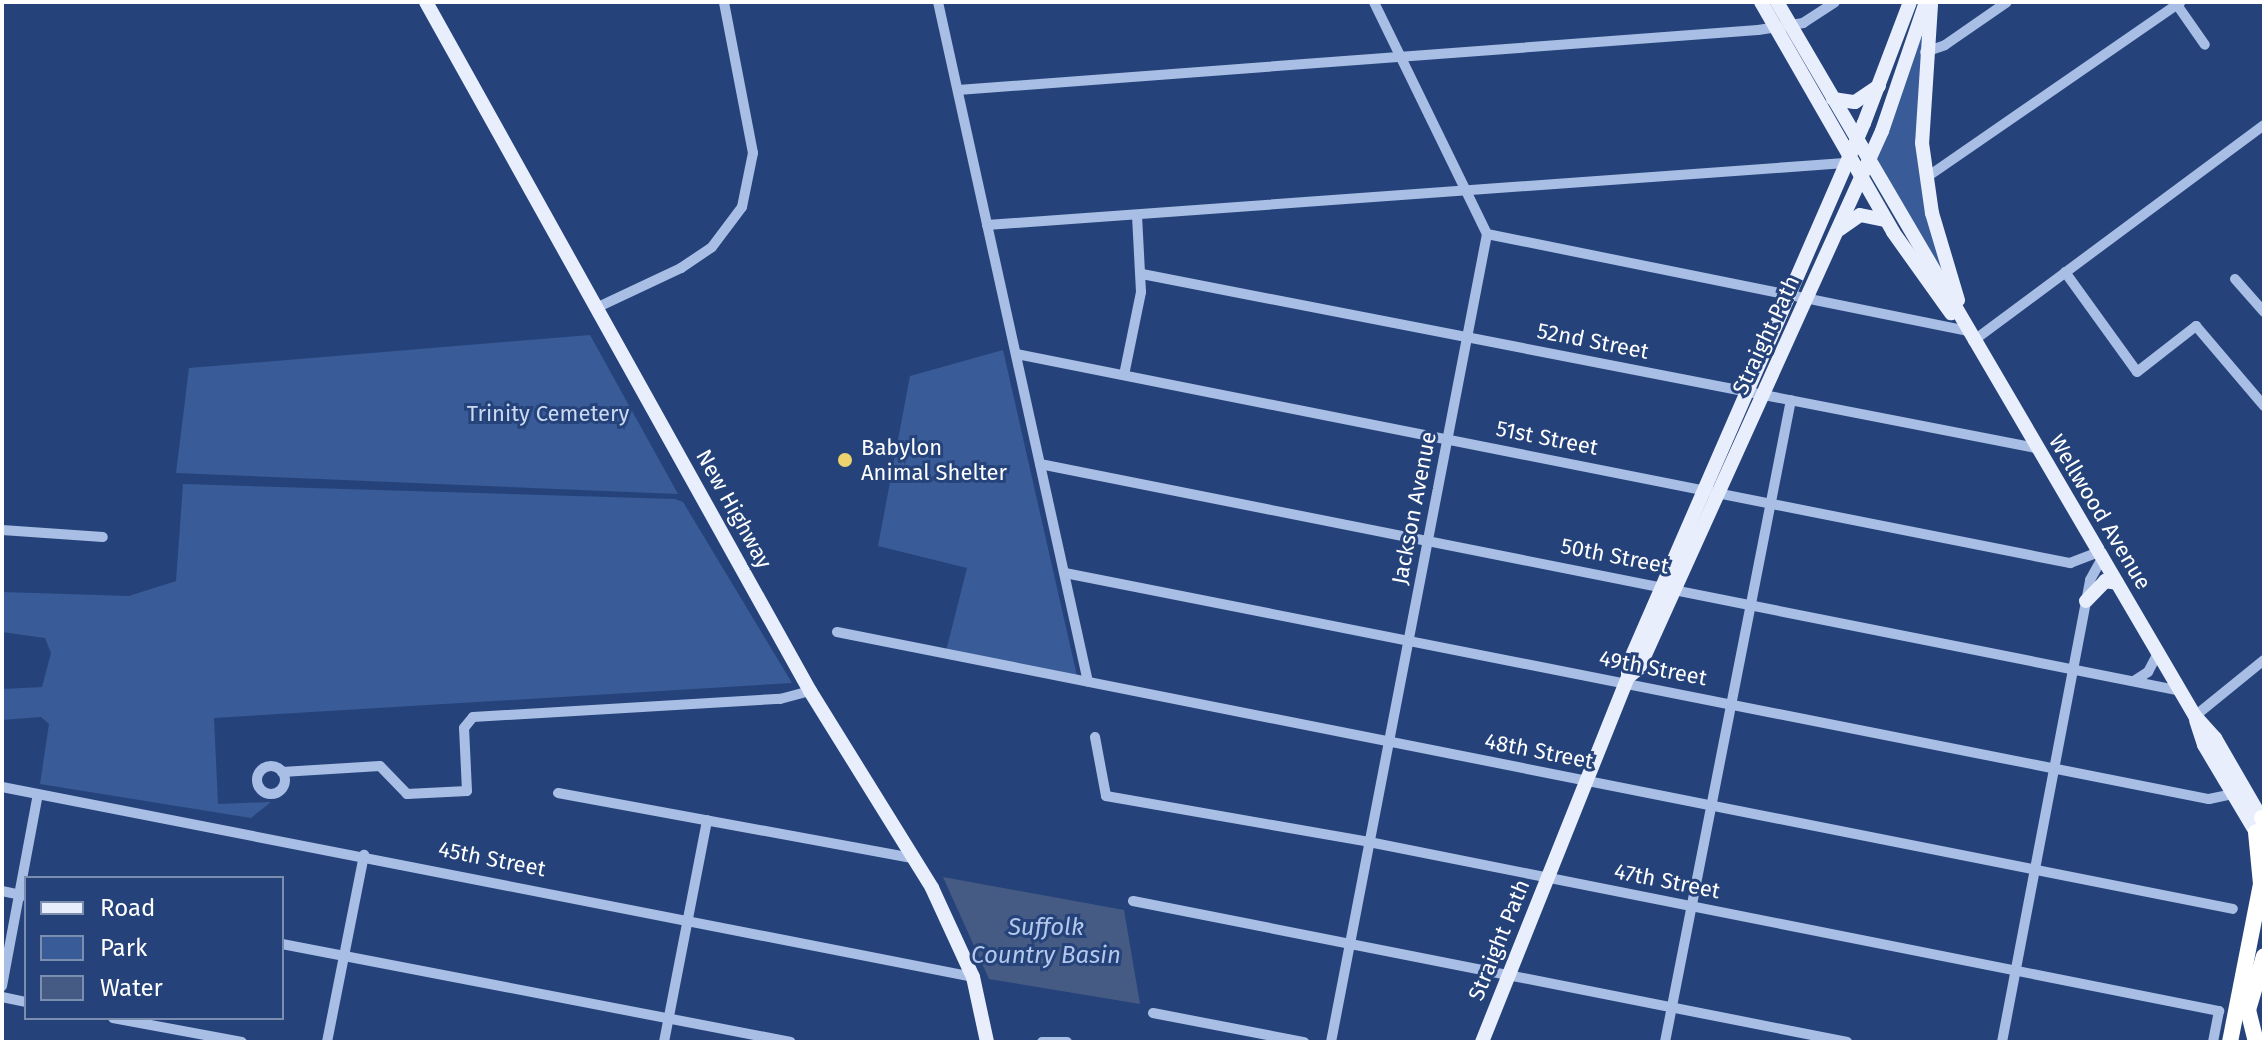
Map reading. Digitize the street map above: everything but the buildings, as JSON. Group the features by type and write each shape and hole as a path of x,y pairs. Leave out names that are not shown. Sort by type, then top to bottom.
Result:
{"highway":[{"path":"2230,1042 2261,884 2262,828"},
{"path":"2256,1042 2248,1010 2264,956"}],"main road":[{"name":"New Highway","path":"426,2 810,691 932,888 973,977 987,1042"},
{"path":"1761,2 1783,25"},
{"path":"1777,2 1783,25 1856,163 1826,256"},
{"path":"1857,139 1910,2"},
{"path":"1928,2 1921,111 1927,177 1932,213 1970,336"},
{"name":"Straight Path","path":"1482,1042 1585,780 1627,680 1639,668 1703,490 1745,391 1788,295 1856,163 1928,2"},
{"name":"Wellwood Avenue","path":"1783,25 1857,139 1856,163 1886,221 1937,297 1970,336"},
{"path":"1833,99 1855,102 1880,86"},
{"name":"Wellwood Avenue","path":"1856,163 1931,262 1970,336 2195,716"},
{"name":"Straight Path","path":"1668,587 1718,492 1837,232 1856,163"},
{"path":"1837,232 1860,215 1886,221"},
{"path":"2086,601 2097,586 2117,583"},
{"path":"2195,716 2204,745 2233,794 2262,828"},
{"path":"2195,716 2215,738 2262,828"}],"street":[{"path":"596,308 712,247 742,207 753,153 724,2"},
{"path":"938,2 1088,682"},
{"path":"1374,2 1487,234 1788,295 1970,336 2065,272 2264,125"},
{"path":"958,90 1803,23 1835,2"},
{"path":"1925,52 1945,45 2007,2"},
{"path":"1927,177 2178,3 2205,45"},
{"path":"987,225 1856,163"},
{"path":"1124,375 1142,274 1137,215"},
{"name":"Jackson Avenue","path":"1331,1042 1487,234"},
{"path":"2065,272 2137,372 2196,326 2264,406"},
{"name":"52nd Street","path":"1142,274 2036,448"},
{"path":"2235,279 2264,312"},
{"name":"51st Street","path":"1016,354 2070,563 2100,555"},
{"path":"1665,1042 1791,400"},
{"name":"50th Street","path":"1040,464 2074,667 2181,691"},
{"path":"2,530 103,537"},
{"path":"2002,1042 2090,580 2100,555"},
{"name":"49th Street","path":"1065,573 1627,680 1731,704 2209,799 2233,794"},
{"name":"48th Street","path":"837,632 2233,909"},
{"path":"2134,681 2148,672 2158,653"},
{"path":"2195,716 2264,660"},
{"path":"282,772 380,766 407,794 467,791 464,728 473,717 780,699 810,691"},
{"name":"47th Street","path":"1095,737 1106,796 1369,842 2219,1011 2213,1042"},
{"name":"45th Street","path":"2,787 688,918 973,977"},
{"path":"558,793 912,858"},
{"path":"25,876 38,794"},
{"path":"664,1042 707,820"},
{"path":"327,1042 364,855"},
{"path":"2,891 22,895 2,986"},
{"path":"1133,901 1847,1042"},
{"path":"284,944 791,1042"},
{"path":"2,997 24,1002"},
{"path":"1153,1013 1304,1042"},
{"path":"124,1020 242,1042"},
{"path":"1042,1042 1067,1042"}],"green space":[{"path":"1926,14 1918,144 1948,284 1874,158"},
{"name":"Trinity Cemetery","path":"590,335 678,494 176,473 189,368"},
{"path":"1003,350 1077,676 946,651 967,568 878,546 910,376"},
{"path":"183,484 675,499 683,502 792,683 214,718 218,804 271,802 251,818 40,784 49,724 41,717 2,720 2,689 42,687 51,653 45,638 2,632 2,592 129,596 176,581"}],"water":[{"name":"Suffolk Country Basin","path":"943,877 1124,910 1140,1004 989,979"}],"place":[{"name":"Babylon Animal Shelter","path":"845,460"}]}
